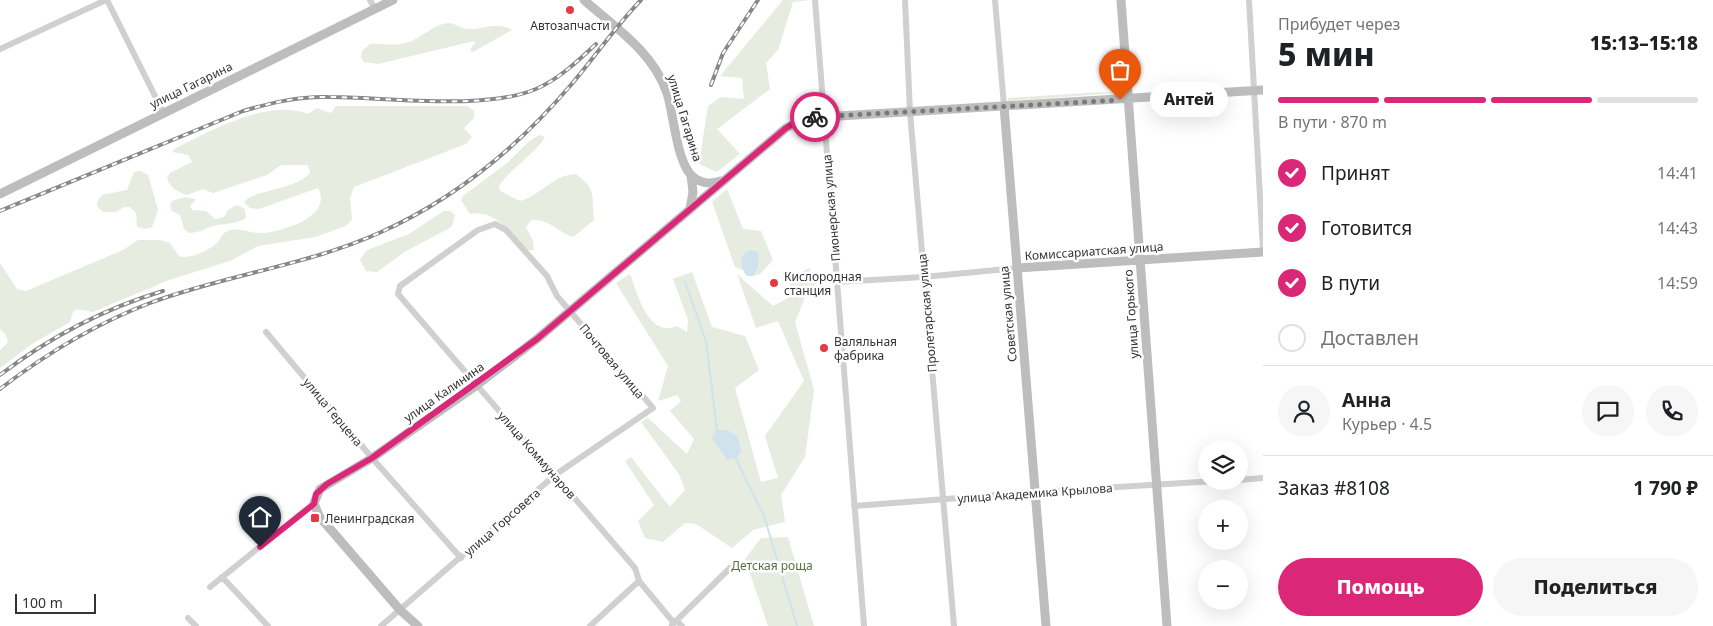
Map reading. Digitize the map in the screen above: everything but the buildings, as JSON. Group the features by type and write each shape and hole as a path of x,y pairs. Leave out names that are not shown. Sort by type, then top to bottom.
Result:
{"street":[{"path":"0,49 107,0 163,112"},
{"path":"370,0 375,9"},
{"name":"улица Гагарина","path":"0,194 393,0"},
{"name":"улица Гагарина","path":"584,0 641,49 654,66 666,93 683,162 691,175 707,183 726,178"},
{"name":"Пионерская улица","path":"815,0 864,626"},
{"name":"Пролетарская улица","path":"905,0 910,112 954,626"},
{"name":"Советская улица","path":"995,0 1046,626"},
{"name":"улица Горького","path":"1121,0 1167,626"},
{"path":"1249,0 1259,91 1263,251"},
{"name":"улица Калинина","path":"210,587 314,504 320,489 372,458 477,385 571,312 786,128 804,119 823,116 1259,91"},
{"path":"690,209 693,192 691,175"},
{"name":"Почтовая улица","path":"398,288 478,230 495,224 506,230 547,276 557,296 652,408"},
{"name":"Комиссариатская улица","path":"837,282 1263,251"},
{"name":"улица Коммунаров","path":"398,288 398,294 635,568 639,581 674,623 682,626"},
{"name":"улица Герцена","path":"266,332 372,458 460,558"},
{"name":"улица Горсовета","path":"381,626 555,475 652,408"},
{"path":"1248,479 1263,478"},
{"name":"улица Академика Крылова","path":"854,506 1036,492 1198,483"},
{"path":"314,504 320,516 400,610 418,626"},
{"path":"674,623 730,568"},
{"path":"222,577 268,626"},
{"path":"590,626 639,581"},
{"path":"188,618 196,626"}],"green space":[{"path":"783,0 810,0 793,2 778,50 766,63 770,89 717,129 740,154 717,172 699,164 708,106 721,97 744,99 742,78 720,76"},
{"path":"448,23 467,29 501,26 512,30 473,52 470,50 475,43 474,41 378,64 364,62 361,57 362,51 370,44 393,45 409,42 437,26"},
{"path":"1101,92 1117,93 1008,101 1008,98"},
{"path":"336,106 467,106 474,111 474,118 464,128 472,137 466,144 354,187 350,198 352,219 346,226 315,237 258,246 230,261 169,280 93,312 77,309 73,312 70,322 32,344 0,368 0,350 8,342 6,335 0,329 0,263 17,289 26,291 123,250 138,240 160,240 170,243 179,256 188,257 209,249 228,231 237,229 265,233 295,225 313,214 319,206 321,198 318,188 259,209 250,208 244,202 256,195 303,179 310,173 308,165 281,165 267,175 213,193 203,189 187,195 175,189 167,178 170,173 192,162 188,155 173,152 174,149 222,126 258,113 292,110 308,114 317,108 331,113"},
{"path":"539,135 545,137 535,150 504,179 499,186 500,191 520,201 560,178 576,174 591,190 594,220 573,237 548,223 531,220 526,227 533,241 534,250 526,250 508,230 494,219 479,213 470,214 461,200 463,196 507,163 528,142"},
{"path":"140,171 148,175 158,210 152,227 146,229 137,227 136,213 130,207 124,207 116,212 103,212 97,206 98,200 102,195 127,190 134,172"},
{"path":"727,189 743,229 761,231 773,260 760,274 754,276 757,272 757,263 741,259 742,270 735,267 712,202"},
{"path":"185,197 196,199 190,206 192,210 206,211 215,219 224,217 228,210 237,205 245,209 246,218 238,222 213,226 198,232 189,233 184,229 180,215 172,211 170,206 172,201"},
{"path":"444,211 450,211 455,215 452,226 406,251 377,272 366,271 360,260 367,250 409,234"},
{"path":"809,268 817,282 806,295 795,322 814,390 805,457 781,495 785,522 753,530 732,548 696,524 685,523 663,542 645,538 638,521 654,505 625,461 631,457 670,507 685,490 679,474 641,422 648,418 687,454 694,439 670,411 681,401 677,395 658,401 668,366 616,283 630,274 641,303 651,320 659,326 667,328 677,326 687,332 688,320 673,279 692,272 712,327 745,336 759,370 735,388 761,482 778,478 765,436 804,381 778,321 756,328 737,274 773,306 790,297 790,279"},
{"name":"Детская роща","path":"788,537 814,626 768,626 745,559 761,538"}],"water":[{"path":"750,250 758,252 759,255 758,268 754,276 747,276 741,265 743,255"},
{"path":"716,430 727,430 738,437 741,452 736,458 727,460 712,438"}],"waterway":[{"path":"685,282 706,341 717,431"},
{"path":"735,457 764,516 797,626"}],"railway":[{"path":"0,389 72,340 130,311 178,293 323,254 379,233 433,205 506,151 550,109 641,0"},
{"path":"711,85 723,53 758,0"},
{"path":"0,211 243,111 264,105 317,97 463,101 490,100 515,96 536,89 553,80 596,44"},
{"path":"0,375 38,348 98,315 163,291"}],"way so far":[{"path":"815,117 1120,100"}],"place":[{"name":"Автозапчасти","path":"570,10"},
{"name":"Антей","path":"1120,100"},
{"name":"Кислородная станция","path":"774,283"},
{"name":"Валяльная фабрика","path":"824,348"},
{"name":"Ленинградская","path":"315,518"}],"route":[{"path":"260,547 314,504 316,494 320,489 372,458 477,385 571,312 786,128 796,122 815,117"}]}
